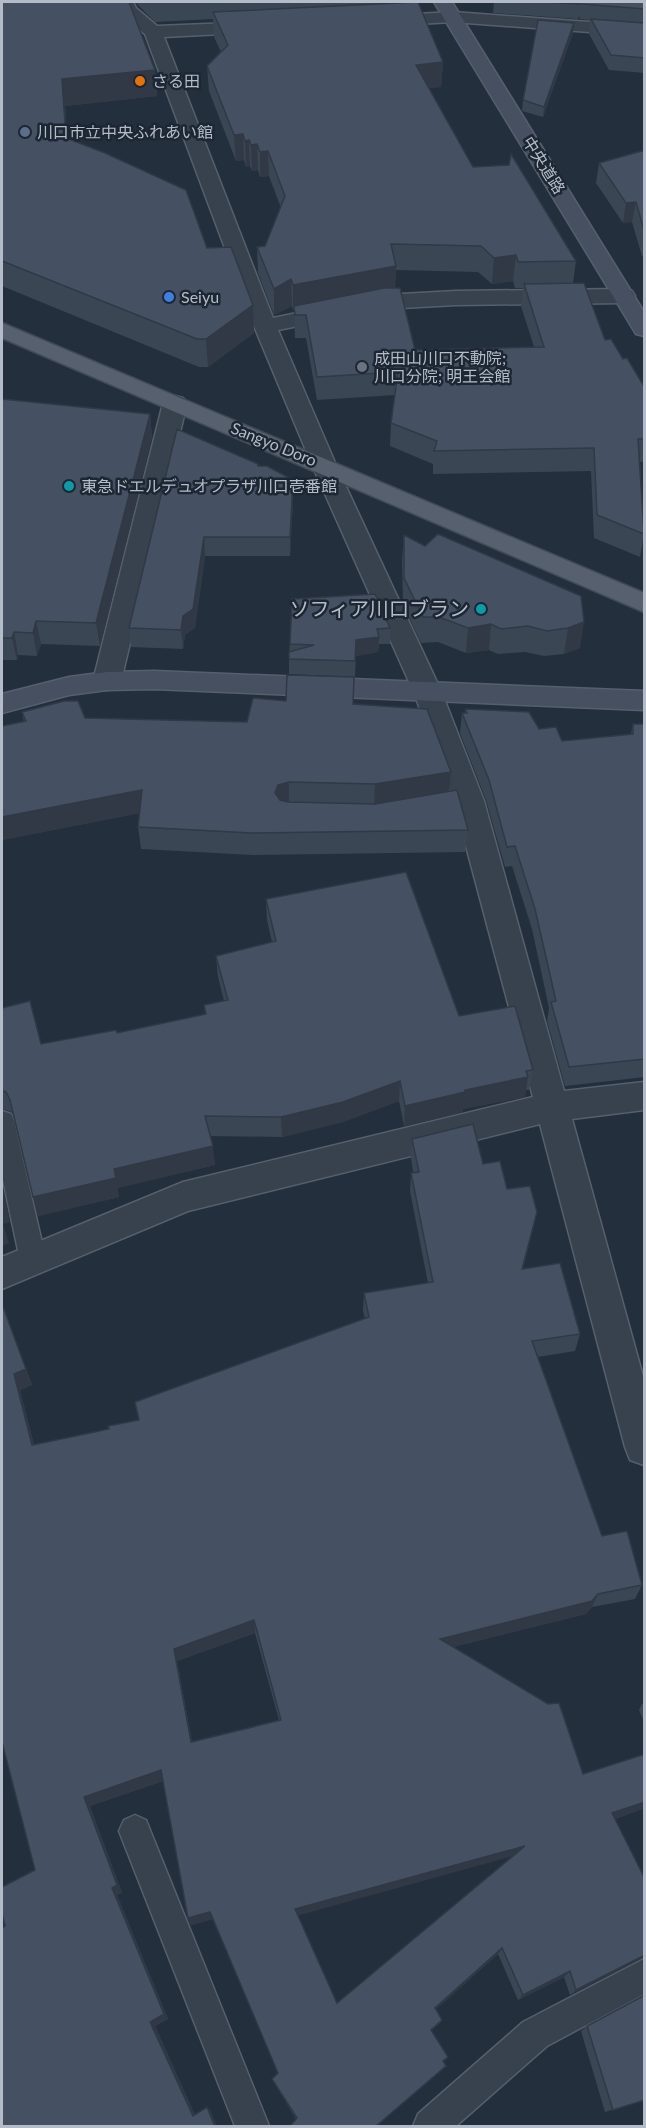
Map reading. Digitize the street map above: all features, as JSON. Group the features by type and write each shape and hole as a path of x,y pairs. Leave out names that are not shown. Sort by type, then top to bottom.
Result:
{"main road":[{"name":"中央道路","path":"448,9 634,296 645,328"},
{"name":"Sangyo Doro","path":"2,330 645,603"},
{"path":"2,704 69,687 107,681 154,680 645,701"}],"street":[{"path":"116,7 128,10 145,26 265,326 324,465 428,693 458,803 551,1107 645,1446"},
{"path":"361,22 448,9 645,31"},
{"path":"145,26 280,26"},
{"path":"265,326 383,302 456,297 634,296"},
{"path":"107,681 175,403"},
{"path":"2,1272 183,1197 551,1107 645,1096"}],"lane":[{"path":"2,1130 33,1260"},
{"path":"135,1831 252,2127"},
{"path":"430,2127 535,2034 645,1976"}],"building":[{"path":"2,2 129,2 155,70 62,79 66,138 186,190 207,248 231,247 253,305 206,339 197,339 2,261"},
{"path":"418,2 443,62 416,65 473,167 509,165 511,154 576,261 518,262 516,255 494,258 481,246 391,244 396,266 293,285 291,279 274,289 257,247 265,246 285,196 268,151 260,152 257,144 251,145 249,140 245,141 243,134 234,135 207,66 228,45 213,12"},
{"path":"546,2 580,2 579,4"},
{"path":"581,2 645,2 645,9 582,4"},
{"path":"591,19 645,23 645,58 611,55"},
{"path":"538,20 574,23 544,107 523,100"},
{"path":"645,150 645,234 636,202 626,203 599,163"},
{"path":"584,283 605,340 611,339 623,359 627,358 645,388 645,439 638,439 644,534 597,515 594,448 434,451 437,441 391,423 398,372 317,377 306,315 295,315 294,306 384,288 400,288 415,350 544,347 524,284"},
{"path":"2,399 150,414 96,623 36,621 33,633 14,632 12,638 2,638"},
{"path":"177,429 258,464 258,466 267,466 293,480 290,537 204,537 193,609 183,616 181,630 129,628"},
{"path":"438,534 581,596 584,622 568,628 547,631 528,626 501,629 491,624 468,628 439,617 423,617 404,578 404,535 425,546"},
{"path":"375,594 390,628 377,629 379,637 356,640 355,661 289,659 289,652 314,645 290,644 292,599"},
{"path":"287,675 354,677 353,704 427,709 451,772 375,784 289,782 278,785 275,793 280,800 375,804 457,790 468,830 252,833 138,827 142,790 2,817 2,726 26,721 22,712 64,701 78,701 85,718 247,722 253,698 286,701"},
{"path":"465,709 529,712 539,729 556,727 562,741 633,734 633,724 645,724 645,1059 569,1067 551,1002 556,1001 535,909 515,846 507,847 489,780 462,713 467,713"},
{"path":"406,872 459,1016 515,1006 533,1070 526,1071 528,1077 465,1090 465,1092 405,1106 400,1081 343,1102 281,1117 205,1116 213,1146 114,1169 116,1178 33,1197 10,1100 6,1092 2,1091 2,1008 30,1001 41,1044 116,1030 117,1033 206,1014 204,1005 228,1000 216,956 276,941 266,899"},
{"path":"473,1124 483,1164 500,1161 507,1189 530,1186 537,1212 522,1269 560,1263 580,1334 532,1341 602,1536 627,1531 642,1585 598,1594 592,1601 440,1639 548,1704 559,1703 583,1774 645,1754 645,1802 612,1813 645,1879 645,1955 576,1990 570,1971 523,1995 502,1948 435,2008 442,2020 431,2030 448,2057 443,2061 446,2066 375,2127 289,2127 297,2118 272,2079 278,2073 210,1912 188,1918 161,1770 84,1797 117,1885 112,1888 164,2014 150,2022 193,2116 207,2107 215,2127 2,2127 2,1928 5,1926 2,1914 2,1887 35,1870 2,1742 2,1304 26,1369 14,1374 32,1445 109,1429 108,1426 139,1420 135,1402 369,1317 364,1293 433,1282 411,1173 419,1172 412,1139","holes":["254,1620 281,1720 191,1742 174,1649","525,1846 337,2003 295,1909"]},
{"path":"645,1995 645,2100 613,2110 587,2026"}],"place":[{"name":"さる田","path":"140,81"},
{"name":"川口市立中央ふれあい館","path":"25,132"},
{"name":"Seiyu","path":"169,297"},
{"name":"成田山川口不動院; 川口分院; 明王会館","path":"362,367"},
{"name":"東急ドエルデュオプラザ川口壱番館","path":"69,486"},
{"name":"ソフィア川口ブラン","path":"481,609"}]}
